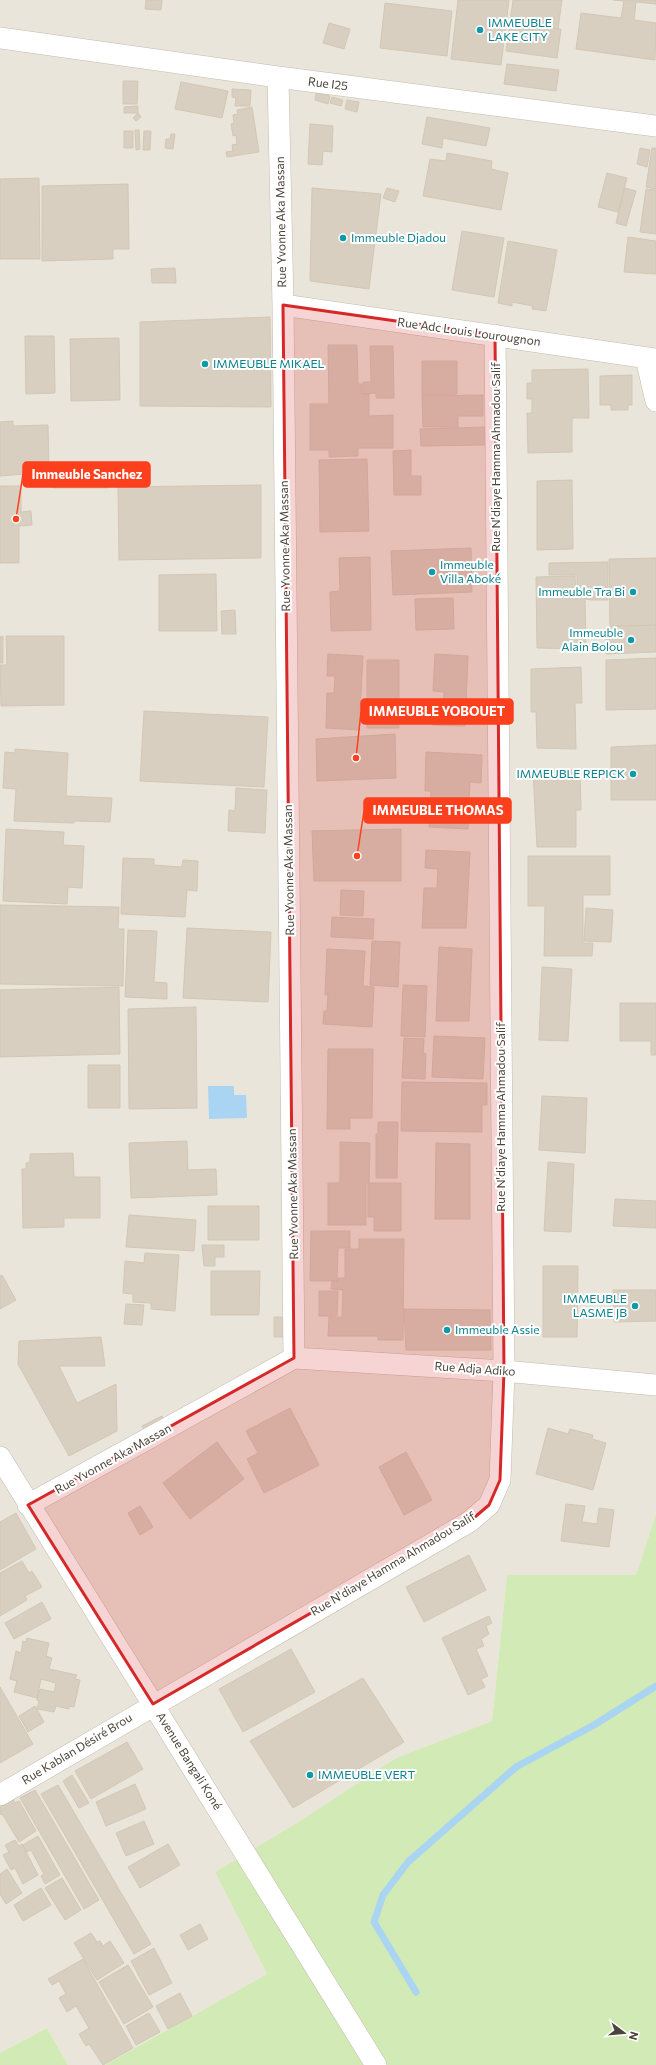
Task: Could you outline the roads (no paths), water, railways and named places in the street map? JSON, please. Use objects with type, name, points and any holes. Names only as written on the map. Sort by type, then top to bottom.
[{"type":"street","name":"Rue I25","points":[[0,38],[278,77],[656,126]]},
{"type":"street","name":"Rue Yvonne Aka Massan","points":[[28,1505],[294,1358],[283,305],[278,77]]},
{"type":"street","name":"Rue Adc Louis Lourougnon","points":[[283,305],[651,359]]},
{"type":"street","name":"Rue N'diaye Hamma Ahmadou Salif","points":[[154,1704],[469,1522],[489,1505],[500,1480],[504,1371],[495,335]]},
{"type":"street","points":[[651,359],[656,401]]},
{"type":"street","name":"Rue Adja Adiko","points":[[294,1358],[504,1371],[656,1385]]},
{"type":"street","name":"Avenue Bangali Koné","points":[[1,1460],[154,1704],[376,2065]]},
{"type":"street","name":"Rue Kablan Désiré Brou","points":[[0,1795],[154,1704]]},
{"type":"water","points":[[208,1086],[234,1086],[234,1095],[246,1095],[247,1118],[209,1119]]},
{"type":"waterway","points":[[416,1992],[374,1922],[383,1895],[408,1862],[516,1767],[594,1725],[656,1686]]},
{"type":"place","name":"IMMEUBLE LAKE CITY","points":[[480,30]]},
{"type":"place","name":"Immeuble Djadou","points":[[343,238]]},
{"type":"place","name":"IMMEUBLE MIKAEL","points":[[205,364]]},
{"type":"place","name":"Immeuble Sanchez","points":[[16,519]]},
{"type":"place","name":"Immeuble Villa Aboké","points":[[432,572]]},
{"type":"place","name":"Immeuble Tra Bi","points":[[633,592]]},
{"type":"place","name":"Immeuble Alain Bolou","points":[[631,640]]},
{"type":"place","name":"IMMEUBLE YOBOUET","points":[[356,758]]},
{"type":"place","name":"IMMEUBLE REPICK","points":[[633,774]]},
{"type":"place","name":"IMMEUBLE THOMAS","points":[[357,856]]},
{"type":"place","name":"IMMEUBLE LASME JB","points":[[635,1306]]},
{"type":"place","name":"Immeuble Assie","points":[[447,1330]]},
{"type":"place","name":"IMMEUBLE VERT","points":[[310,1775]]}]
